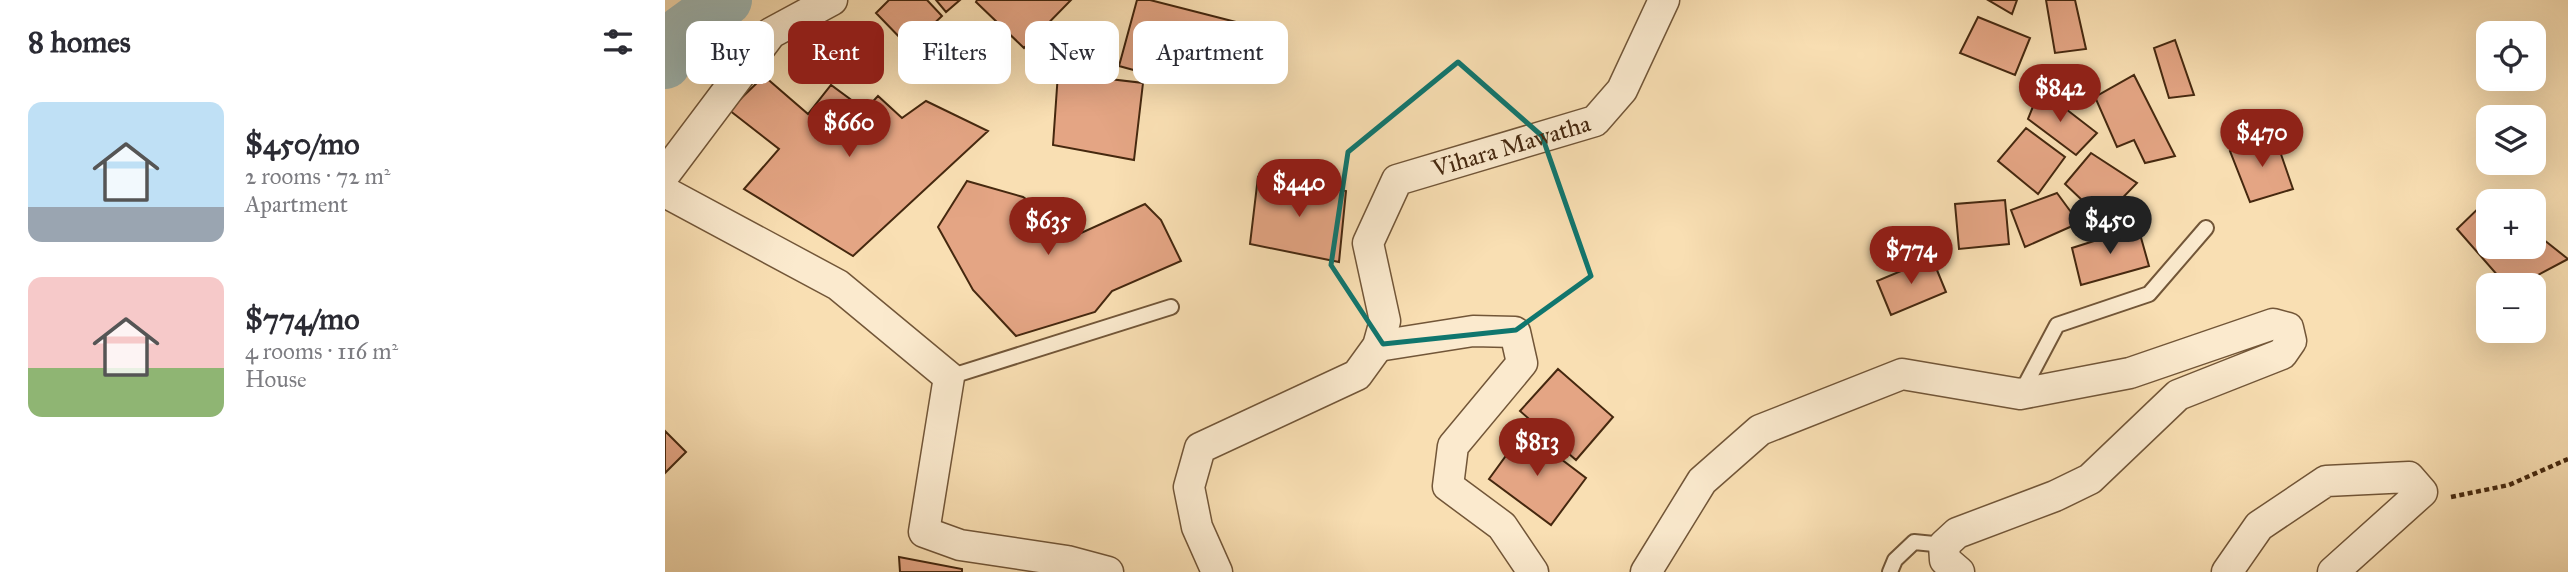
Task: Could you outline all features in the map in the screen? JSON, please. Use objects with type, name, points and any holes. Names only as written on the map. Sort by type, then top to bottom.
[{"type":"street","points":[[665,174],[771,33],[832,0]]},
{"type":"street","name":"Vihara Mawatha","points":[[1378,346],[1385,321],[1368,243],[1397,180],[1595,121],[1622,90],[1664,0]]},
{"type":"street","points":[[665,192],[838,285],[949,377],[924,532],[960,545],[1067,561],[1108,572]]},
{"type":"street","points":[[1646,572],[1702,481],[1760,430],[1902,374],[2020,394],[2130,373],[2273,324],[2288,328],[2291,341],[2282,354],[2178,395],[2090,479],[2055,496],[1957,533],[1944,545],[1945,561],[1959,572]]},
{"type":"street","points":[[1217,572],[1197,527],[1189,487],[1199,448],[1357,375],[1378,346],[1473,331],[1515,332],[1522,363],[1453,446],[1448,485],[1502,526],[1533,572]]},
{"type":"street","points":[[2227,572],[2259,526],[2326,481],[2409,477],[2422,492],[2333,572]]},
{"type":"lane","points":[[2020,394],[2057,325],[2148,294],[2206,228]]},
{"type":"lane","points":[[949,377],[1171,307]]},
{"type":"lane","points":[[1890,572],[1895,560],[1914,542],[1944,545]]},
{"type":"path","points":[[2422,492],[2450,498],[2509,485],[2568,459]]},
{"type":"highlighted area","points":[[1458,62],[1542,136],[1591,276],[1516,330],[1383,344],[1331,265],[1348,152]]},
{"type":"building","points":[[889,0],[927,0],[942,16],[937,21],[898,21],[898,36],[876,13]]},
{"type":"building","points":[[936,0],[960,0],[946,12]]},
{"type":"building","points":[[1071,0],[1050,21],[1025,21],[1024,48],[1011,36],[1011,21],[996,21],[976,2]]},
{"type":"building","points":[[1137,0],[1150,0],[1232,21],[1133,21],[1133,70],[1119,66]]},
{"type":"building","points":[[1988,0],[2017,0],[2012,14]]},
{"type":"building","points":[[2046,0],[2075,0],[2086,49],[2055,53]]},
{"type":"building","points":[[1978,17],[2030,38],[2015,75],[1960,53]]},
{"type":"building","points":[[2175,40],[2194,95],[2169,98],[2154,48]]},
{"type":"building","points":[[2134,75],[2175,156],[2145,163],[2134,140],[2117,147],[2095,97]]},
{"type":"building","points":[[1119,80],[1143,84],[1134,160],[1053,145],[1057,84],[1119,84]]},
{"type":"building","points":[[756,84],[773,84],[808,114],[831,85],[865,110],[878,96],[902,118],[926,101],[988,131],[853,256],[744,189],[779,149],[729,110]]},
{"type":"building","points":[[2040,89],[2097,133],[2076,155],[2028,119]]},
{"type":"building","points":[[2026,128],[2065,157],[2038,194],[1998,161]]},
{"type":"building","points":[[2274,134],[2293,189],[2250,202],[2230,151]]},
{"type":"building","points":[[2091,153],[2137,183],[2102,219],[2065,184]]},
{"type":"building","points":[[1258,177],[1346,191],[1339,262],[1250,244]]},
{"type":"building","points":[[967,181],[1023,197],[1059,223],[1068,239],[1145,204],[1161,220],[1181,261],[1112,291],[1095,312],[1016,336],[973,290],[938,227]]},
{"type":"building","points":[[2057,193],[2079,223],[2025,247],[2011,210]]},
{"type":"building","points":[[2005,200],[2009,244],[1959,249],[1955,204]]},
{"type":"building","points":[[2476,211],[2476,251],[2457,229]]},
{"type":"building","points":[[2138,227],[2149,266],[2081,285],[2072,248]]},
{"type":"building","points":[[2546,242],[2568,259],[2542,273],[2496,273],[2483,259],[2546,259]]},
{"type":"building","points":[[1932,258],[1946,292],[1891,315],[1877,281]]},
{"type":"building","points":[[1558,369],[1613,417],[1576,460],[1520,411]]},
{"type":"building","points":[[665,431],[686,452],[665,473]]},
{"type":"building","points":[[1524,431],[1586,478],[1551,525],[1489,479]]},
{"type":"building","points":[[899,557],[962,569],[962,572],[900,572]]},
{"type":"waterway","points":[[665,63],[683,31],[726,0]]}]
